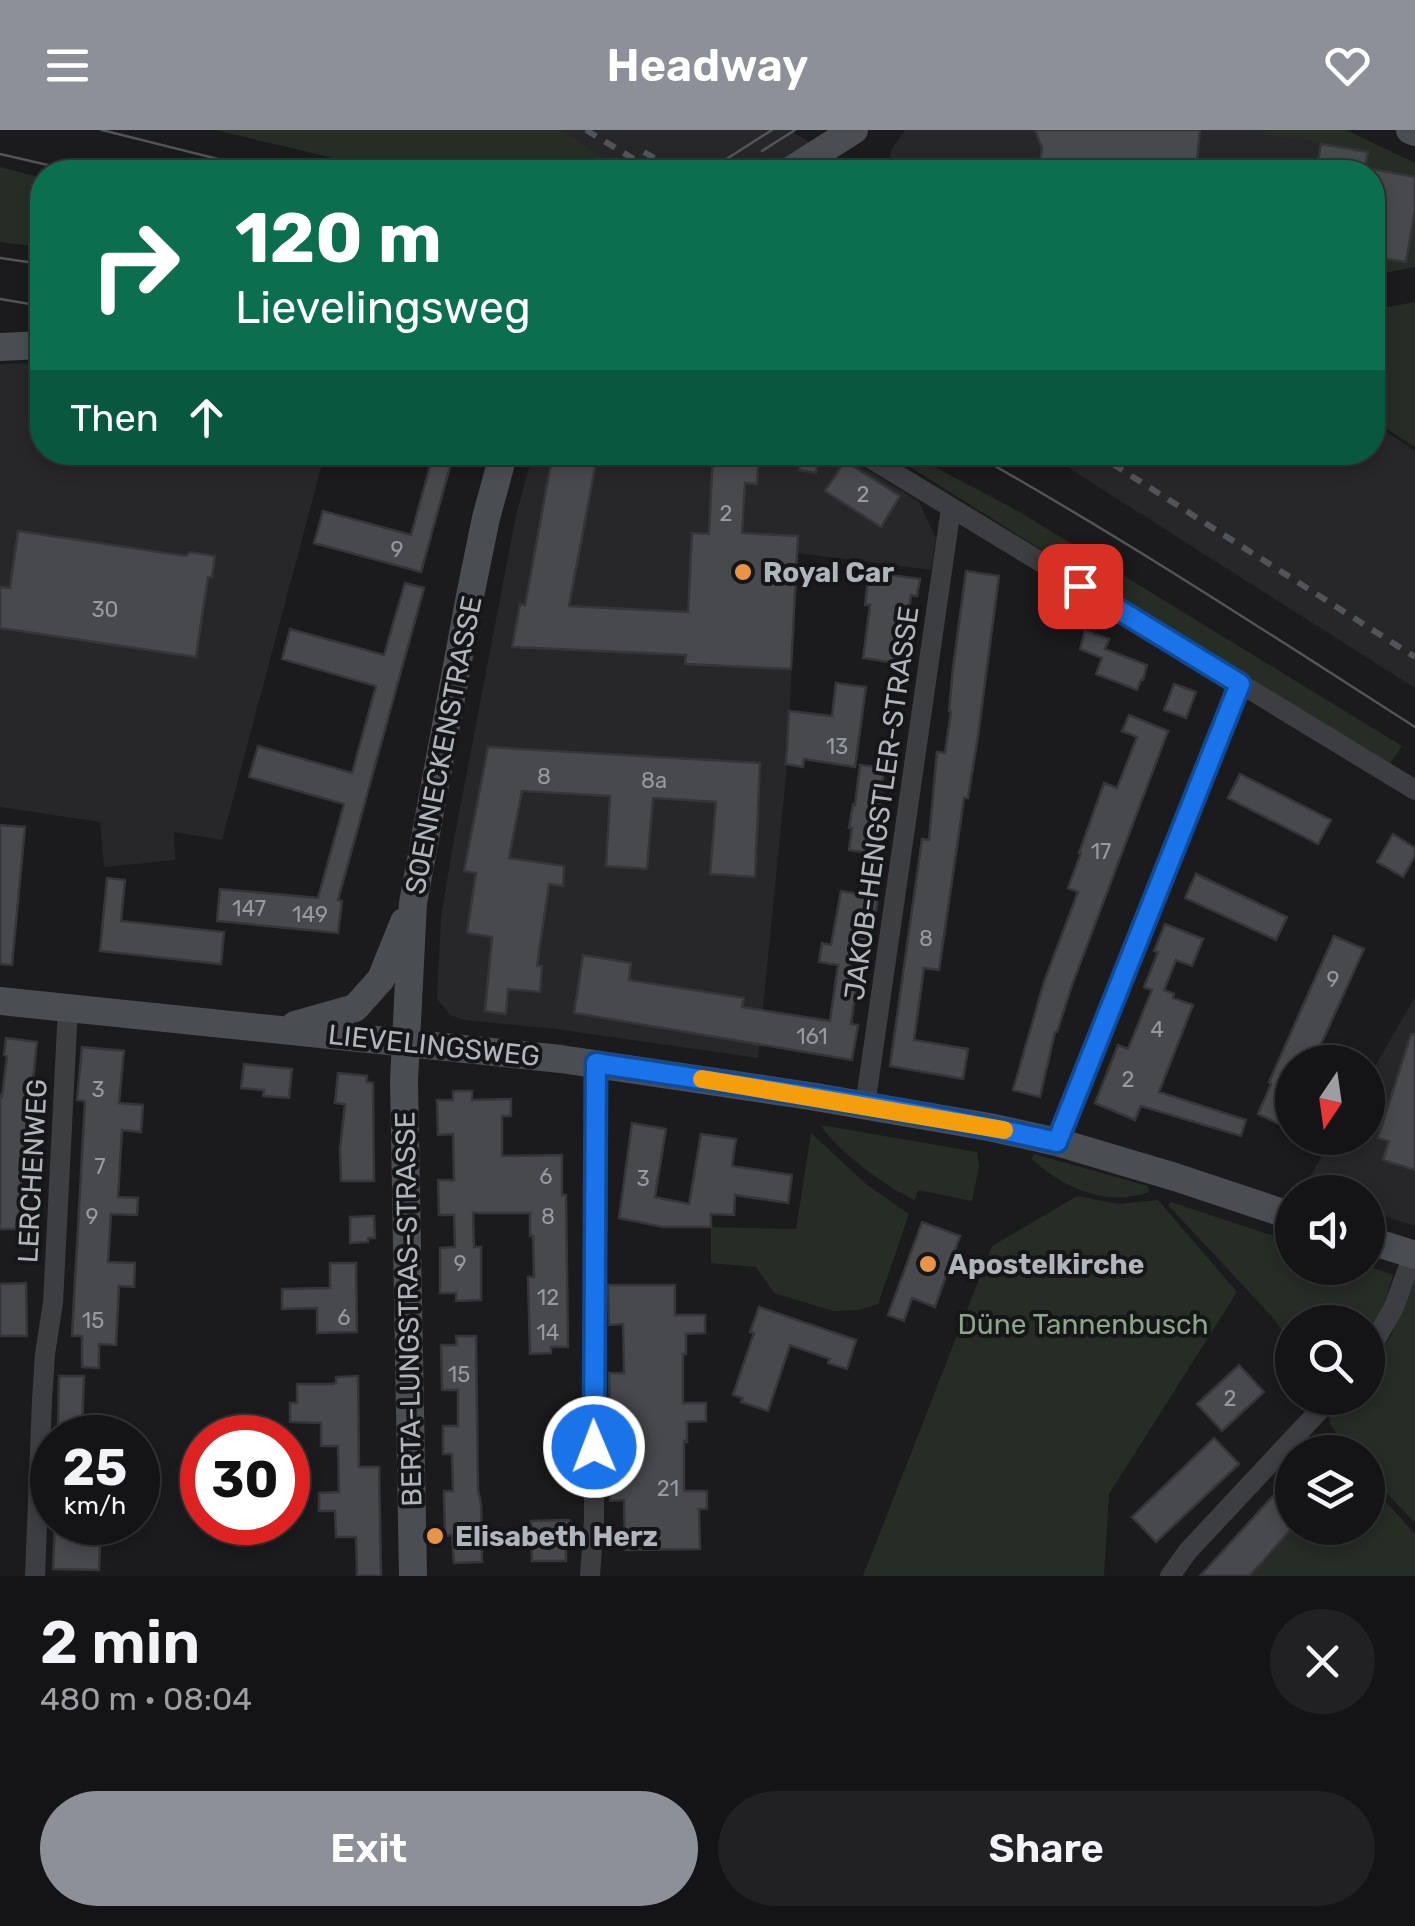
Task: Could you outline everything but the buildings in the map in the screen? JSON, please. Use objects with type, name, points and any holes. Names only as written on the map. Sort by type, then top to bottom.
[{"type":"street","points":[[807,160],[854,130]]},
{"type":"street","points":[[0,347],[30,346]]},
{"type":"street","name":"SOENNECKENSTRASSE","points":[[406,1042],[412,902],[470,596],[500,465]]},
{"type":"street","points":[[881,465],[1415,790]]},
{"type":"street","name":"JAKOB-HENGSTLER-STRASSE","points":[[865,1106],[951,508]]},
{"type":"street","points":[[1057,1142],[1240,684]]},
{"type":"street","points":[[280,1029],[355,1008],[380,978],[412,902]]},
{"type":"street","name":"LIEVELINGSWEG","points":[[0,1002],[596,1063],[865,1106],[1057,1142],[1275,1210]]},
{"type":"street","name":"LERCHENWEG","points":[[35,1576],[42,1400],[53,1303],[68,1008]]},
{"type":"street","name":"BERTA-LUNGSTRAS-STRASSE","points":[[406,1042],[413,1576]]},
{"type":"street","points":[[590,1576],[594,1520],[596,1063]]},
{"type":"street","points":[[1385,1246],[1414,1255],[1385,1322]]},
{"type":"street","points":[[1170,1576],[1188,1551],[1315,1415]]},
{"type":"shaded area","points":[[561,130],[790,130],[838,160],[610,160]]},
{"type":"shaded area","points":[[905,130],[1346,130],[1415,163],[1415,267],[1385,273],[1385,160],[890,160],[891,150]]},
{"type":"shaded area","points":[[30,363],[30,465],[322,465],[222,840],[174,832],[175,860],[104,867],[100,822],[0,807],[0,364]]},
{"type":"shaded area","points":[[1385,431],[1415,451],[1415,688],[1064,465],[1385,465]]},
{"type":"shaded area","points":[[530,465],[859,465],[919,502],[936,538],[931,570],[798,553],[786,776],[758,1058],[464,1020],[450,1015],[437,999],[441,917],[516,515]]},
{"type":"shaded area","points":[[1415,997],[1415,1226],[1385,1216],[1385,1175],[1311,1175],[1323,1155],[1385,1155],[1385,1049]]},
{"type":"green space","points":[[215,130],[561,130],[610,160],[341,160]]},
{"type":"green space","points":[[1259,130],[1346,130],[1415,163],[1415,177],[1385,172],[1385,160],[1366,160],[1367,151]]},
{"type":"green space","points":[[0,167],[30,175],[30,246],[0,242]]},
{"type":"green space","points":[[1415,210],[1415,267],[1385,273],[1385,259],[1406,262]]},
{"type":"green space","points":[[1415,302],[1415,447],[1385,428],[1385,308]]},
{"type":"green space","points":[[907,465],[931,465],[1018,511],[1402,746],[1387,768]]},
{"type":"green space","points":[[821,1125],[977,1152],[979,1166],[972,1201],[918,1190],[915,1200],[904,1195],[849,1156]]},
{"type":"green space","points":[[811,1133],[866,1184],[909,1214],[878,1304],[859,1310],[833,1311],[774,1293],[756,1267],[711,1263],[711,1227],[796,1229]]},
{"type":"green space","points":[[1034,1154],[1148,1186],[1149,1192],[1118,1197],[1087,1192],[1044,1170],[1032,1159]]},
{"type":"green space","name":"Düne Tannenbusch","points":[[1077,1196],[1119,1204],[1158,1200],[1237,1292],[1109,1494],[1104,1576],[863,1576],[992,1246]]},
{"type":"green space","points":[[1171,1202],[1275,1236],[1275,1285],[1385,1285],[1385,1272],[1393,1275],[1384,1305],[1275,1305],[1275,1320],[1168,1205]]},
{"type":"green space","points":[[1413,1280],[1415,1523],[1385,1492],[1385,1435],[1338,1435],[1330,1424],[1329,1415],[1385,1415],[1385,1345]]},
{"type":"green space","points":[[1385,1501],[1415,1534],[1415,1576],[1249,1576],[1277,1545],[1385,1545]]},
{"type":"tram line","points":[[102,130],[222,160]]},
{"type":"tram line","points":[[725,160],[772,130]]},
{"type":"tram line","points":[[762,151],[795,130]]},
{"type":"tram line","points":[[0,154],[30,161]]},
{"type":"tram line","points":[[0,258],[30,262]]},
{"type":"tram line","points":[[0,299],[30,304]]},
{"type":"tram line","points":[[993,465],[1139,552],[1415,727]]},
{"type":"railway","points":[[586,130],[635,160]]},
{"type":"railway","points":[[644,152],[658,160]]},
{"type":"railway","points":[[1114,465],[1415,657]]},
{"type":"slow traffic","points":[[702,1079],[1004,1130]]},
{"type":"place","name":"Royal Car","points":[[743,572]]},
{"type":"place","name":"Apostelkirche","points":[[928,1264]]},
{"type":"place","name":"Elisabeth Herz","points":[[435,1536]]},
{"type":"route","points":[[594,1447],[596,1063],[838,1101],[1057,1142],[1240,684],[1080,586]]}]
